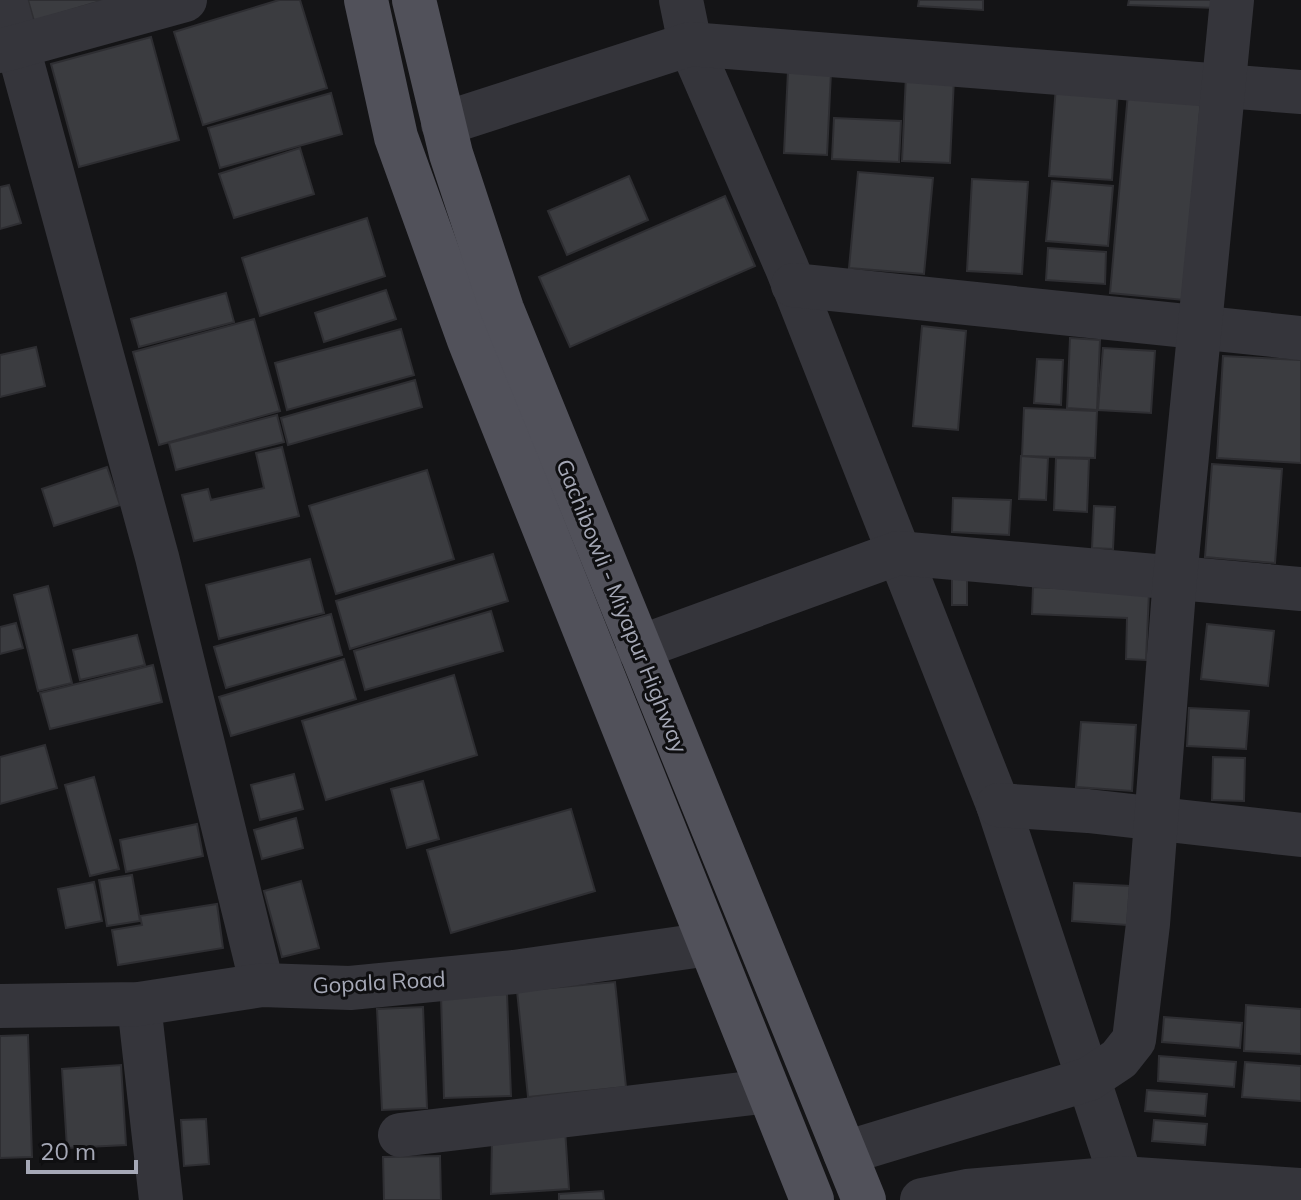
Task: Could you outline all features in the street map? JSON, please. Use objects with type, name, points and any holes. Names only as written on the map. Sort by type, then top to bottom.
[{"type":"main road","name":"Gachibowli - Miyapur Highway","points":[[414,0],[443,124],[502,309],[864,1200]]},
{"type":"main road","name":"Gachibowli - Miyapur Highway","points":[[368,7],[396,137],[469,340],[812,1200]]},
{"type":"street","points":[[5,0],[10,48],[157,557],[262,985]]},
{"type":"street","points":[[10,48],[185,0]]},
{"type":"street","points":[[681,0],[690,44],[793,285],[998,805],[1121,1178]]},
{"type":"street","points":[[845,1153],[1089,1079],[1119,1059],[1134,1040],[1148,924],[1175,578],[1232,0]]},
{"type":"street","points":[[443,124],[690,44],[1301,92]]},
{"type":"street","points":[[793,285],[1301,338]]},
{"type":"street","points":[[638,648],[898,553],[1301,589]]},
{"type":"street","points":[[998,805],[1154,818],[1301,835]]},
{"type":"street","name":"Gopala Road","points":[[0,1006],[139,1004],[262,985],[350,988],[514,972],[709,944]]},
{"type":"street","points":[[139,1004],[161,1200]]},
{"type":"street","points":[[400,1135],[768,1091]]},
{"type":"street","points":[[922,1200],[967,1191],[1121,1178],[1301,1190]]},
{"type":"building","points":[[28,0],[104,0],[34,21]]},
{"type":"building","points":[[279,0],[300,0],[327,88],[203,125],[174,32]]},
{"type":"building","points":[[919,0],[983,0],[983,10],[918,6]]},
{"type":"building","points":[[1129,0],[1218,0],[1217,8],[1128,5]]},
{"type":"building","points":[[151,37],[179,140],[79,167],[51,64]]},
{"type":"building","points":[[788,71],[831,72],[827,155],[784,153]]},
{"type":"building","points":[[906,75],[954,78],[950,163],[902,161]]},
{"type":"building","points":[[1056,86],[1118,90],[1112,180],[1049,176]]},
{"type":"building","points":[[331,93],[342,134],[220,168],[208,128]]},
{"type":"building","points":[[1128,93],[1201,100],[1184,300],[1110,293]]},
{"type":"building","points":[[834,118],[901,121],[899,162],[832,159]]},
{"type":"building","points":[[300,148],[314,194],[234,218],[219,174]]},
{"type":"building","points":[[858,172],[933,178],[924,274],[849,268]]},
{"type":"building","points":[[629,176],[648,220],[567,255],[548,211]]},
{"type":"building","points":[[972,179],[1028,182],[1022,274],[967,271]]},
{"type":"building","points":[[1052,181],[1113,186],[1108,246],[1046,241]]},
{"type":"building","points":[[9,185],[21,223],[0,229],[0,187]]},
{"type":"building","points":[[725,196],[755,266],[570,347],[539,277]]},
{"type":"building","points":[[367,218],[385,276],[260,316],[242,258]]},
{"type":"building","points":[[1048,248],[1106,252],[1105,284],[1046,280]]},
{"type":"building","points":[[386,290],[396,319],[324,342],[315,313]]},
{"type":"building","points":[[226,293],[234,322],[139,347],[131,319]]},
{"type":"building","points":[[254,319],[280,411],[159,445],[133,352]]},
{"type":"building","points":[[922,326],[966,331],[958,430],[913,426]]},
{"type":"building","points":[[401,329],[414,375],[287,410],[275,363]]},
{"type":"building","points":[[1070,338],[1100,340],[1097,410],[1067,408]]},
{"type":"building","points":[[36,347],[45,386],[0,397],[0,355]]},
{"type":"building","points":[[1103,348],[1155,351],[1151,413],[1098,410]]},
{"type":"building","points":[[1223,356],[1301,360],[1301,463],[1217,458]]},
{"type":"building","points":[[1037,359],[1063,360],[1061,405],[1034,403]]},
{"type":"building","points":[[415,380],[422,407],[288,445],[281,418]]},
{"type":"building","points":[[1024,408],[1097,411],[1095,458],[1022,456]]},
{"type":"building","points":[[277,415],[284,442],[176,470],[169,443]]},
{"type":"building","points":[[282,447],[299,516],[194,541],[182,495],[208,489],[211,500],[264,488],[256,453]]},
{"type":"building","points":[[1021,456],[1048,458],[1046,500],[1019,499]]},
{"type":"building","points":[[1056,458],[1089,459],[1087,512],[1054,510]]},
{"type":"building","points":[[1212,464],[1282,469],[1275,563],[1205,557]]},
{"type":"building","points":[[107,467],[120,505],[54,526],[42,489]]},
{"type":"building","points":[[427,470],[454,559],[336,594],[309,506]]},
{"type":"building","points":[[953,498],[1011,500],[1009,535],[952,532]]},
{"type":"building","points":[[1094,506],[1115,507],[1113,549],[1092,548]]},
{"type":"building","points":[[493,554],[508,601],[350,649],[336,601]]},
{"type":"building","points":[[310,559],[324,613],[219,639],[206,585]]},
{"type":"building","points":[[952,578],[967,578],[967,605],[952,605]]},
{"type":"building","points":[[48,586],[72,683],[38,691],[14,595]]},
{"type":"building","points":[[1033,587],[1149,592],[1146,660],[1126,659],[1127,618],[1032,614]]},
{"type":"building","points":[[491,611],[503,651],[365,690],[354,651]]},
{"type":"building","points":[[331,614],[342,655],[226,688],[214,647]]},
{"type":"building","points":[[16,623],[23,648],[0,654],[0,627]]},
{"type":"building","points":[[1207,624],[1274,631],[1268,686],[1201,679]]},
{"type":"building","points":[[137,635],[145,665],[80,680],[73,650]]},
{"type":"building","points":[[344,659],[356,699],[231,736],[219,697]]},
{"type":"building","points":[[153,665],[162,702],[50,729],[40,693]]},
{"type":"building","points":[[454,675],[477,755],[326,800],[302,721]]},
{"type":"building","points":[[1189,708],[1249,711],[1246,749],[1187,746]]},
{"type":"building","points":[[1081,722],[1136,725],[1132,791],[1076,787]]},
{"type":"building","points":[[45,745],[57,788],[0,804],[0,757]]},
{"type":"building","points":[[1213,757],[1245,758],[1244,801],[1212,800]]},
{"type":"building","points":[[294,774],[303,809],[260,820],[251,785]]},
{"type":"building","points":[[94,777],[119,869],[90,876],[65,785]]},
{"type":"building","points":[[423,781],[439,839],[407,848],[391,789]]},
{"type":"building","points":[[571,809],[595,891],[451,933],[427,850]]},
{"type":"building","points":[[296,818],[303,848],[262,859],[254,830]]},
{"type":"building","points":[[197,824],[203,856],[126,872],[120,840]]},
{"type":"building","points":[[132,875],[140,921],[107,926],[99,880]]},
{"type":"building","points":[[301,881],[319,948],[282,957],[264,891]]},
{"type":"building","points":[[94,882],[102,921],[66,928],[58,889]]},
{"type":"building","points":[[1074,883],[1130,886],[1127,925],[1072,921]]},
{"type":"building","points":[[217,904],[223,948],[118,965],[112,930],[142,925],[140,916]]},
{"type":"building","points":[[615,982],[626,1087],[528,1097],[517,991]]},
{"type":"building","points":[[507,994],[511,1096],[444,1098],[441,996]]},
{"type":"building","points":[[1246,1005],[1301,1009],[1301,1054],[1244,1051]]},
{"type":"building","points":[[423,1007],[427,1108],[382,1110],[377,1009]]},
{"type":"building","points":[[1164,1017],[1242,1023],[1240,1048],[1162,1042]]},
{"type":"building","points":[[28,1035],[32,1157],[0,1158],[0,1036]]},
{"type":"building","points":[[1159,1056],[1236,1062],[1234,1087],[1158,1081]]},
{"type":"building","points":[[1245,1062],[1301,1066],[1301,1101],[1242,1097]]},
{"type":"building","points":[[121,1065],[126,1145],[67,1148],[62,1069]]},
{"type":"building","points":[[1147,1090],[1207,1094],[1205,1116],[1145,1111]]},
{"type":"building","points":[[206,1119],[209,1164],[184,1166],[181,1120]]},
{"type":"building","points":[[1154,1120],[1207,1124],[1205,1145],[1152,1141]]},
{"type":"building","points":[[565,1129],[569,1189],[491,1194],[492,1138]]},
{"type":"building","points":[[440,1156],[441,1200],[384,1200],[383,1157]]},
{"type":"building","points":[[603,1191],[604,1200],[559,1200],[559,1194]]}]
